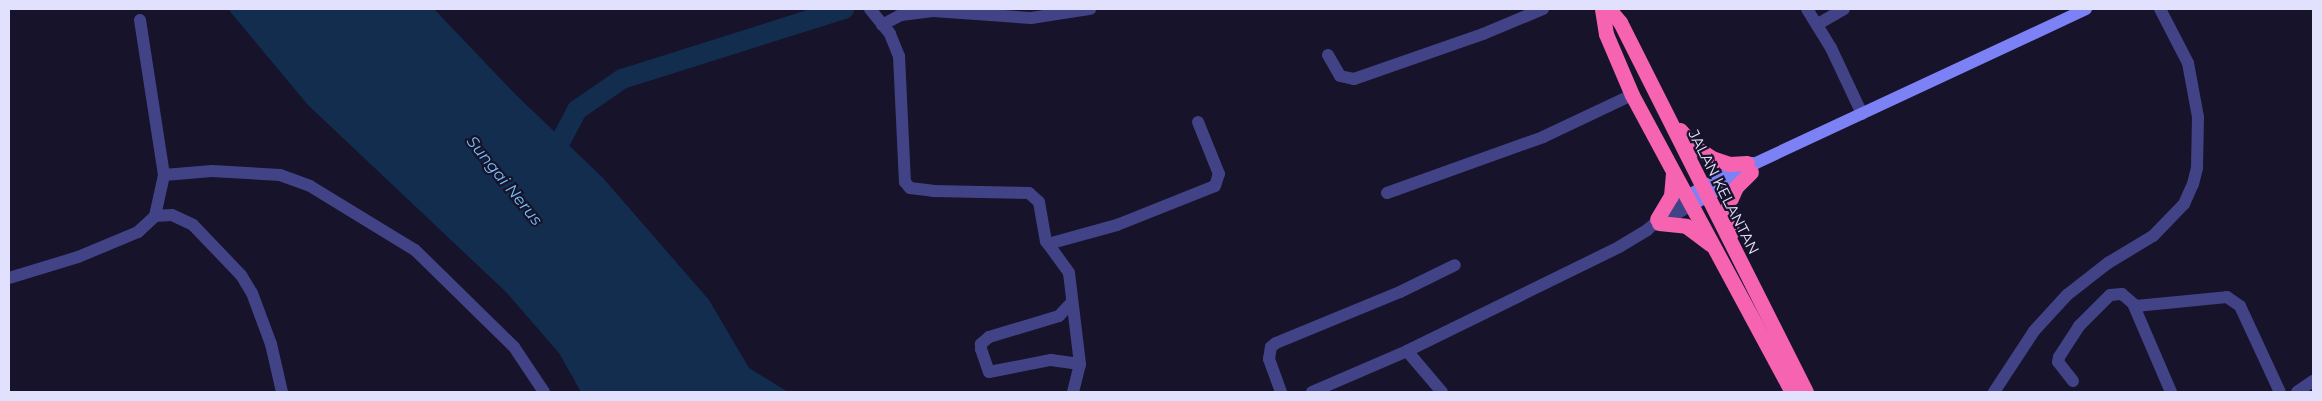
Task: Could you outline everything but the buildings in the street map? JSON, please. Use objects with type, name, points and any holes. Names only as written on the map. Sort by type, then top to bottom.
[{"type":"highway","points":[[1602,9],[1606,34],[1632,95],[1792,392]]},
{"type":"highway","name":"JALAN KELANTAN","points":[[1609,9],[1620,22],[1806,392]]},
{"type":"highway","points":[[1663,110],[1703,152],[1729,164],[1751,166]]},
{"type":"highway","points":[[1744,270],[1728,220],[1728,205],[1736,187],[1751,166]]},
{"type":"highway","points":[[1673,170],[1671,196],[1657,222],[1686,226],[1717,250]]},
{"type":"street","points":[[1074,392],[1080,364],[1066,265],[1048,244],[1039,202],[1029,193],[916,190],[905,182],[899,56],[875,16],[926,12],[1031,18],[1090,9]]},
{"type":"street","points":[[1328,54],[1340,76],[1354,79],[1483,34],[1543,9]]},
{"type":"street","points":[[1807,9],[1818,24],[1862,114]]},
{"type":"street","points":[[1818,24],[1844,9]]},
{"type":"street","points":[[1312,392],[1406,351],[1611,251],[1706,190],[1751,166],[2086,9]]},
{"type":"street","points":[[1994,392],[2034,331],[2067,295],[2087,278],[2153,236],[2184,204],[2193,184],[2198,146],[2194,93],[2188,63],[2160,9]]},
{"type":"street","points":[[140,20],[164,175],[155,216]]},
{"type":"street","points":[[1388,193],[1543,137],[1632,95]]},
{"type":"street","points":[[1048,244],[1117,225],[1214,186],[1219,174],[1198,122]]},
{"type":"street","points":[[164,175],[212,171],[263,173],[280,175],[310,186],[394,236],[427,261],[514,347],[544,392]]},
{"type":"street","points":[[9,278],[127,238],[155,216],[172,215],[193,225],[241,275],[252,293],[271,344],[282,392]]},
{"type":"street","points":[[1281,392],[1269,359],[1270,347],[1400,292],[1455,265]]},
{"type":"street","points":[[2073,381],[2058,360],[2079,326],[2113,294],[2125,296],[2134,306],[2171,392]]},
{"type":"street","points":[[2134,306],[2227,297],[2236,300],[2280,392]]},
{"type":"street","points":[[1072,302],[1059,316],[989,337],[981,344],[981,348],[989,372],[1051,360],[1080,364]]},
{"type":"street","points":[[1406,351],[1442,392]]},
{"type":"street","points":[[2297,392],[2313,380]]},
{"type":"water","name":"Sungai Nerus","points":[[228,9],[434,9],[516,95],[603,178],[709,300],[749,368],[788,392],[581,392],[559,353],[506,292],[308,105]]},
{"type":"waterway","points":[[550,161],[577,110],[622,79],[844,9]]}]
